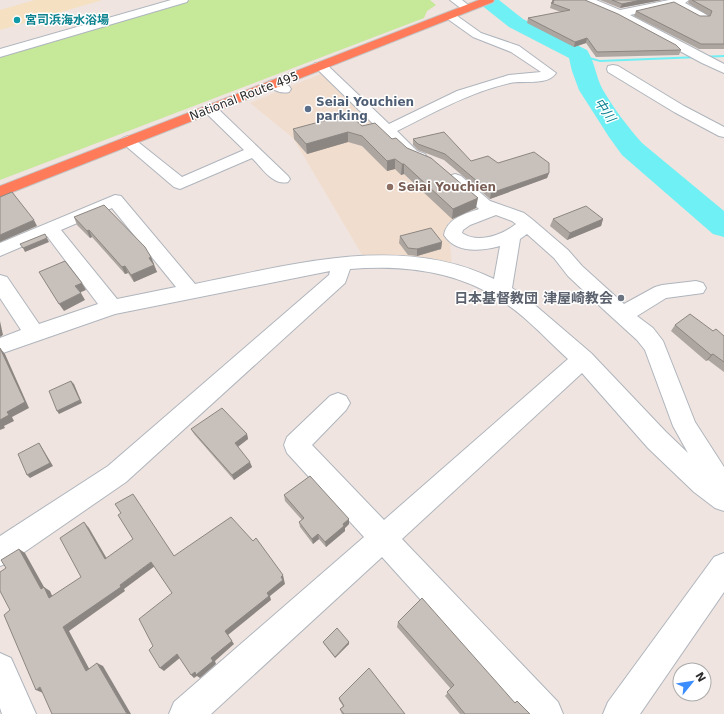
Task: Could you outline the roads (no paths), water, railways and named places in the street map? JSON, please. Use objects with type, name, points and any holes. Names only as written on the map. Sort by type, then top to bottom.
[{"type":"highway","name":"National Route 495","points":[[0,192],[210,109],[279,87],[320,66],[485,2]]},
{"type":"street","points":[[0,53],[183,0]]},
{"type":"street","points":[[455,0],[467,8]]},
{"type":"street","points":[[586,0],[605,6],[698,58],[724,69]]},
{"type":"street","points":[[645,0],[673,14]]},
{"type":"street","points":[[619,14],[680,1],[703,17]]},
{"type":"street","points":[[388,130],[462,94],[509,79],[545,76],[550,73],[515,49],[477,35],[449,15]]},
{"type":"street","points":[[320,66],[412,154],[436,165],[484,205],[508,212],[518,217],[519,230],[502,291]]},
{"type":"street","points":[[613,69],[678,109],[724,134]]},
{"type":"street","points":[[210,109],[282,179]]},
{"type":"street","points":[[128,141],[180,184],[253,152]]},
{"type":"street","points":[[0,250],[115,200],[190,291]]},
{"type":"street","points":[[496,209],[464,221],[454,228],[453,235],[466,243],[486,242],[519,230],[561,254],[575,271],[622,315],[645,334],[655,347],[685,426],[724,491]]},
{"type":"street","points":[[50,228],[112,307]]},
{"type":"street","points":[[0,346],[112,307],[323,265],[362,262],[412,264],[454,271],[482,281],[502,291],[522,305],[583,359],[657,440],[703,484],[724,499]]},
{"type":"street","points":[[0,552],[117,474],[338,278],[342,264]]},
{"type":"street","points":[[0,282],[34,334]]},
{"type":"street","points":[[622,315],[662,292],[696,288]]},
{"type":"street","points":[[186,714],[583,359]]},
{"type":"street","points":[[338,403],[296,445],[546,714]]},
{"type":"street","points":[[620,714],[724,567]]},
{"type":"street","points":[[0,669],[19,714]]},
{"type":"waterway","name":"中川","points":[[487,0],[516,23],[579,55],[583,71],[591,90],[622,137],[632,149],[724,227]]},
{"type":"waterway","points":[[579,55],[600,61],[724,56]]},
{"type":"place","name":"宮司浜海水浴場","points":[[17,20]]},
{"type":"place","name":"Seiai Youchien parking","points":[[308,109]]},
{"type":"place","name":"Seiai Youchien","points":[[390,187]]},
{"type":"place","name":"日本基督教団 津屋崎教会","points":[[621,298]]}]
